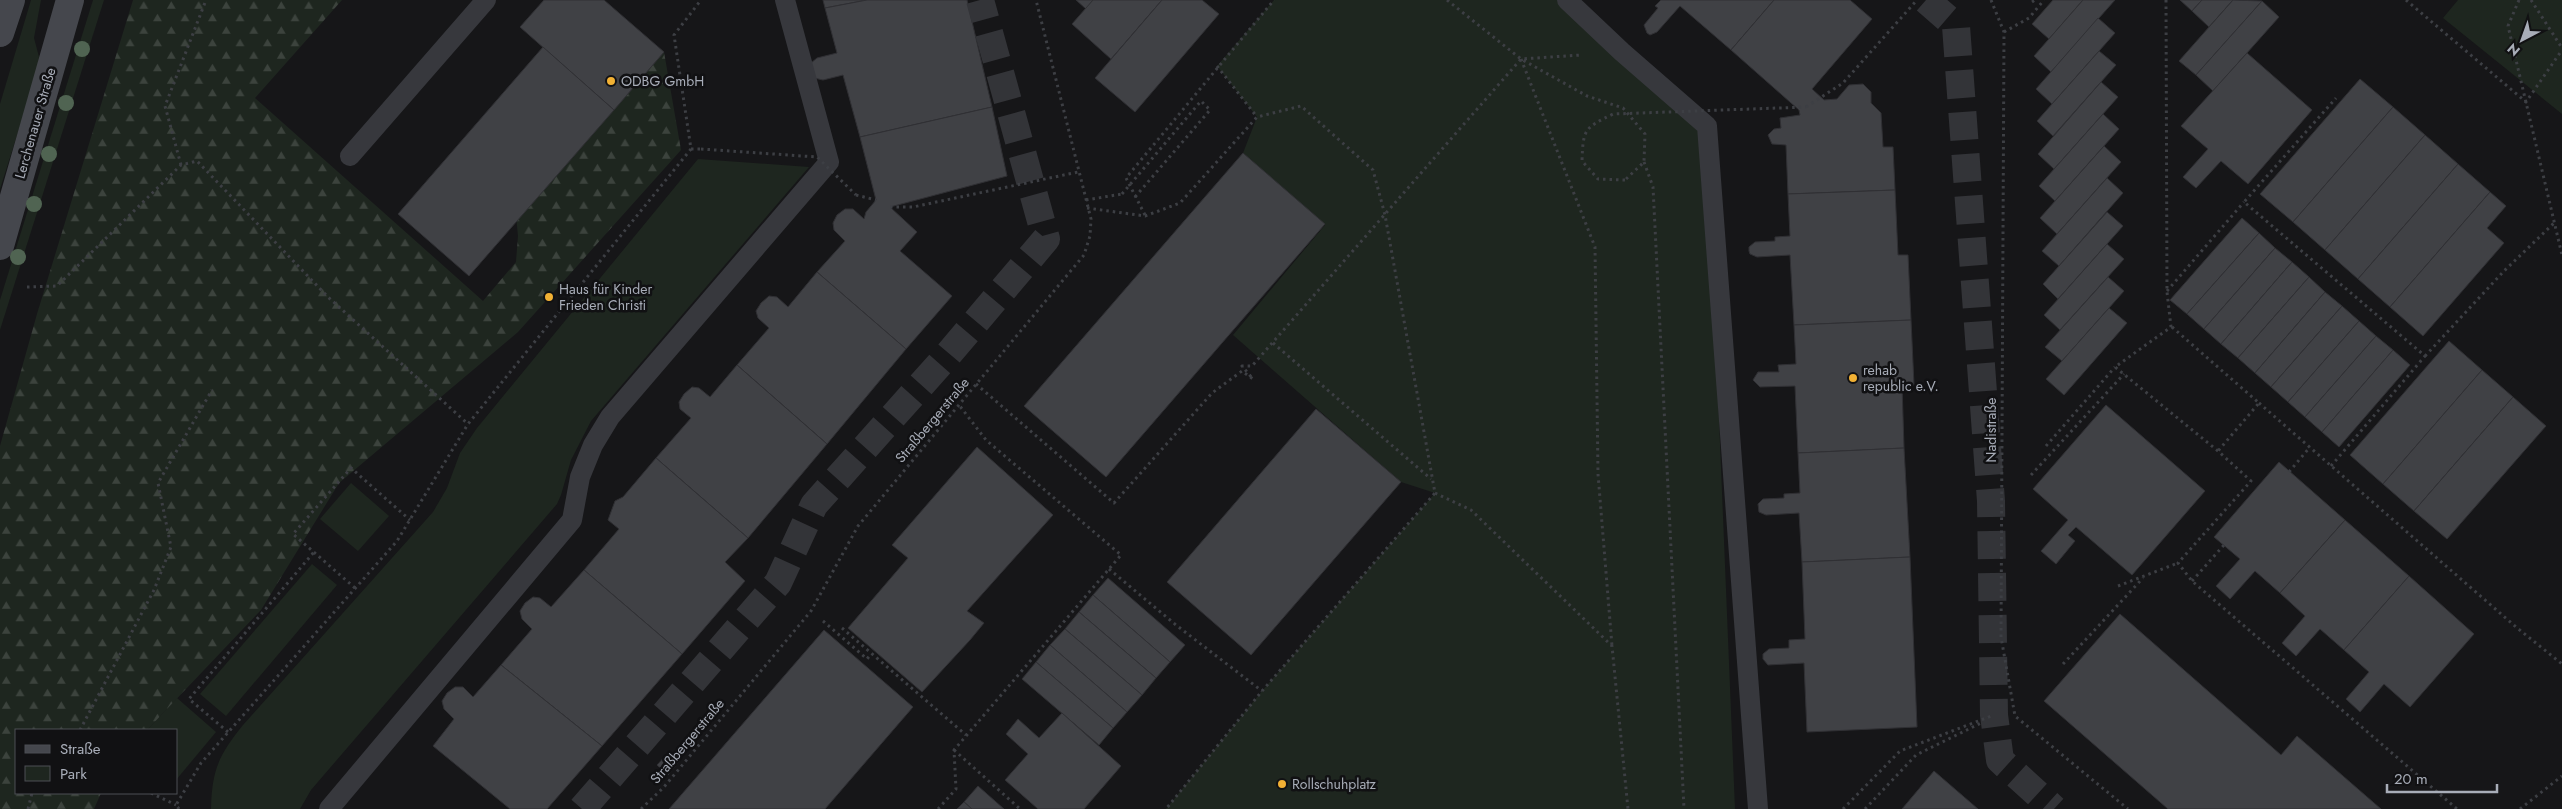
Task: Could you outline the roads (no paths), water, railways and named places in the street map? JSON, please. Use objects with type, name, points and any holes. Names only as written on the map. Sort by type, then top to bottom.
[{"type":"main road","points":[[0,33],[11,0]]},
{"type":"main road","name":"Lerchenauer Straße","points":[[0,246],[70,0]]},
{"type":"lane","points":[[350,156],[486,0]]},
{"type":"lane","points":[[329,809],[572,520],[580,477],[593,445],[610,417],[829,162],[784,0]]},
{"type":"lane","points":[[1567,0],[1622,52],[1706,126],[1758,809]]},
{"type":"tunnel","points":[[582,809],[778,583],[814,505],[946,357],[1046,239],[980,0]]},
{"type":"tunnel","points":[[1926,0],[1956,26],[1991,501],[1994,715],[2000,760],[2054,809]]},
{"type":"place","name":"ODBG GmbH","points":[[611,81]]},
{"type":"place","name":"Haus für Kinder Frieden Christi","points":[[549,297]]},
{"type":"place","name":"rehab republic e.V.","points":[[1853,378]]},
{"type":"place","name":"Rollschuhplatz","points":[[1282,784]]}]
